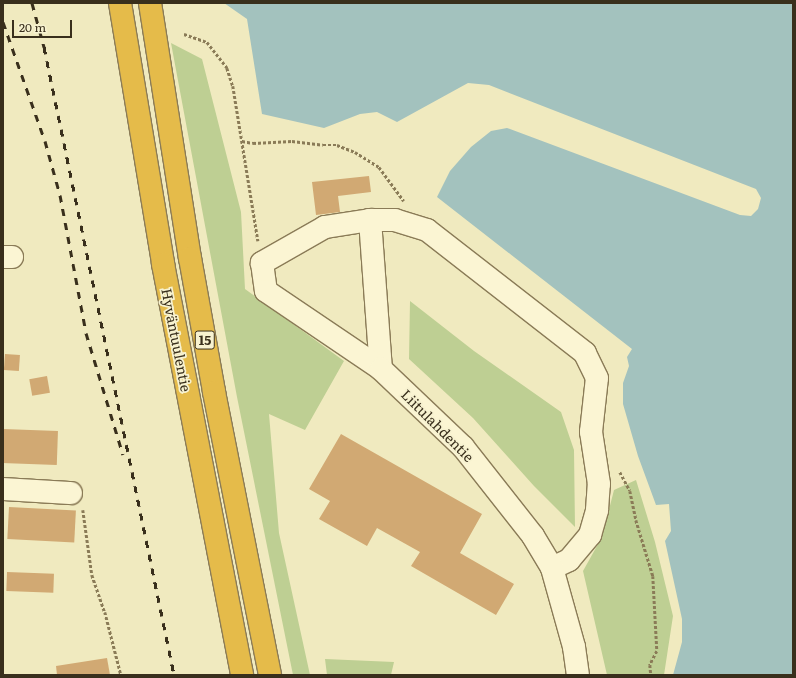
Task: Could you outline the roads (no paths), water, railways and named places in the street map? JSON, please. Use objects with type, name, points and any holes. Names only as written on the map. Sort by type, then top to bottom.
[{"type":"highway","name":"Hyväntuulentie","points":[[120,3],[163,264],[242,675]]},
{"type":"highway","name":"Hyväntuulentie","points":[[150,3],[210,368],[270,675]]},
{"type":"street","points":[[381,368],[370,220],[395,220],[427,230],[585,353],[597,378],[591,432],[599,484],[597,510],[590,535],[569,560],[552,568]]},
{"type":"street","name":"Liitulahdentie","points":[[370,220],[325,227],[262,263],[266,291],[381,368],[463,447],[533,536],[552,568],[574,647],[578,675]]},
{"type":"street","points":[[3,488],[71,493]]},
{"type":"water","points":[[224,3],[793,3],[793,675],[673,675],[682,642],[682,619],[665,541],[671,531],[669,504],[656,505],[638,456],[623,404],[623,383],[629,366],[627,357],[632,349],[437,197],[450,171],[471,147],[491,131],[507,128],[740,215],[751,216],[758,209],[761,198],[756,189],[489,85],[468,83],[397,122],[377,112],[360,114],[324,128],[262,114],[247,19]]},
{"type":"railway","points":[[32,3],[44,47],[174,675]]},
{"type":"railway","points":[[3,22],[45,141],[60,195],[86,333],[123,455]]}]
